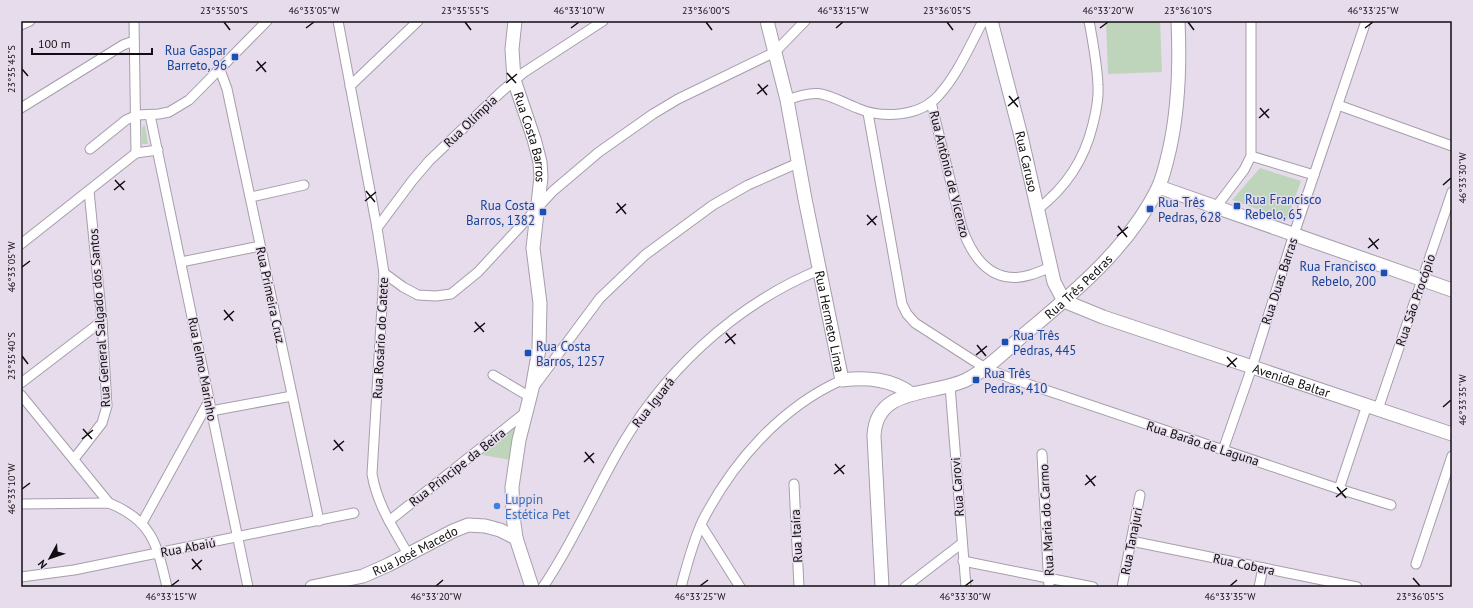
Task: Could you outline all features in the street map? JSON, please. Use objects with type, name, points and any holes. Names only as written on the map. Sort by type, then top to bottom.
[{"type":"street","points":[[21,25],[30,21]]},
{"type":"street","points":[[134,21],[137,115],[136,153]]},
{"type":"street","points":[[90,149],[118,126],[137,115],[164,113],[180,107],[190,100],[267,21]]},
{"type":"street","name":"Rua Rosário do Catete","points":[[338,21],[384,273],[372,474],[375,490],[389,521],[408,554]]},
{"type":"street","points":[[350,86],[418,21]]},
{"type":"street","name":"Rua Costa Barros","points":[[515,21],[512,49],[514,80],[534,139],[540,162],[540,192],[533,248],[540,302],[540,324],[536,372],[518,440],[512,487],[513,516],[516,538],[532,587]]},
{"type":"street","name":"Rua Olímpia","points":[[377,228],[429,161],[514,80],[603,21]]},
{"type":"street","name":"Rua Hermeto Lima","points":[[681,587],[701,525],[732,473],[772,428],[804,402],[842,380],[819,270],[787,100],[767,21]]},
{"type":"street","points":[[384,273],[403,287],[418,294],[436,296],[451,294],[478,272],[537,208],[568,178],[599,152],[653,114],[698,88],[775,52],[805,21]]},
{"type":"street","points":[[787,100],[811,92],[821,92],[868,113],[881,115],[904,113],[932,102],[947,85],[983,21]]},
{"type":"street","name":"Rua Caruso","points":[[991,21],[1021,136],[1050,267],[1054,282],[1064,301]]},
{"type":"street","points":[[1037,210],[1061,189],[1073,174],[1089,139],[1095,111],[1098,86],[1089,21]]},
{"type":"street","name":"Rua Três Pedras","points":[[882,587],[874,425],[884,410],[892,403],[912,394],[950,386],[977,374],[985,368],[1064,301],[1115,249],[1141,216],[1159,187],[1168,156],[1175,121],[1179,71],[1178,21]]},
{"type":"street","points":[[1216,207],[1244,170],[1251,156],[1252,21]]},
{"type":"street","name":"Rua Duas Barras","points":[[1223,450],[1252,367],[1294,234],[1366,21]]},
{"type":"street","points":[[21,108],[123,45],[134,41]]},
{"type":"street","name":"Rua Primeira Cruz","points":[[220,70],[227,89],[251,197],[318,521]]},
{"type":"street","name":"Rua Antônio de Vicenzo","points":[[932,102],[962,228],[968,246],[976,258],[987,268],[1000,274],[1016,278],[1030,275],[1050,267]]},
{"type":"street","points":[[1338,105],[1452,146]]},
{"type":"street","name":"Rua Barão de Laguna","points":[[868,113],[902,304],[907,314],[915,323],[985,368],[1061,397],[1391,505]]},
{"type":"street","name":"Rua Ielmo Marinho","points":[[150,115],[248,587]]},
{"type":"street","points":[[21,244],[136,153],[158,150]]},
{"type":"street","points":[[1251,156],[1314,175]]},
{"type":"street","points":[[493,374],[531,393],[600,298],[645,254],[712,205],[748,185],[798,163]]},
{"type":"street","points":[[251,197],[304,185]]},
{"type":"street","points":[[1159,187],[1452,290]]},
{"type":"street","name":"Rua General Salgado dos Santos","points":[[74,459],[102,423],[107,406],[102,321],[89,191]]},
{"type":"street","name":"Rua São Procópio","points":[[1372,407],[1422,279],[1452,192]]},
{"type":"street","points":[[181,262],[260,246]]},
{"type":"street","name":"Rua Iguará","points":[[543,587],[629,433],[665,384],[681,366],[720,329],[785,286],[819,270]]},
{"type":"street","name":"Avenida Baltar","points":[[1064,301],[1103,317],[1452,434]]},
{"type":"street","points":[[21,384],[102,321]]},
{"type":"street","points":[[842,380],[865,378],[878,380],[903,387],[912,394]]},
{"type":"street","name":"Rua Carovi","points":[[950,386],[961,544],[966,587]]},
{"type":"street","points":[[211,412],[292,396]]},
{"type":"street","points":[[22,397],[109,503]]},
{"type":"street","points":[[142,523],[209,401]]},
{"type":"street","points":[[1339,489],[1372,407]]},
{"type":"street","name":"Rua Principe da Beira","points":[[389,521],[526,412]]},
{"type":"street","name":"Rua Maria do Carmo","points":[[1042,454],[1049,583]]},
{"type":"street","points":[[1416,564],[1452,456]]},
{"type":"street","name":"Rua Itaíra","points":[[794,484],[799,587]]},
{"type":"street","name":"Rua Tanajuri","points":[[1122,587],[1140,495]]},
{"type":"street","points":[[21,504],[109,503],[118,507],[142,523],[151,534],[159,553],[167,587]]},
{"type":"street","name":"Rua Abaiú","points":[[21,576],[74,570],[238,538],[354,513]]},
{"type":"street","name":"Rua José Macedo","points":[[312,587],[364,582],[408,554],[452,531],[468,525],[485,526],[500,530],[516,538]]},
{"type":"street","points":[[701,525],[740,587]]},
{"type":"street","name":"Rua Cobera","points":[[1132,541],[1357,587]]},
{"type":"street","points":[[906,587],[961,544]]},
{"type":"street","points":[[963,561],[1049,583],[1093,587]]},
{"type":"street","points":[[1259,587],[1263,568]]},
{"type":"green space","points":[[1106,21],[1160,21],[1162,72],[1108,74]]},
{"type":"green space","points":[[144,125],[148,144],[142,144],[142,128]]},
{"type":"green space","points":[[1260,168],[1301,181],[1287,220],[1232,200]]},
{"type":"green space","points":[[517,422],[511,460],[482,455]]},
{"type":"place","name":"Rua Gaspar Barreto, 96","points":[[235,57]]},
{"type":"place","name":"Rua Francisco Rebelo, 65","points":[[1237,206]]},
{"type":"place","name":"Rua Três Pedras, 628","points":[[1150,209]]},
{"type":"place","name":"Rua Costa Barros, 1382","points":[[543,212]]},
{"type":"place","name":"Rua Francisco Rebelo, 200","points":[[1384,273]]},
{"type":"place","name":"Rua Três Pedras, 445","points":[[1005,342]]},
{"type":"place","name":"Rua Costa Barros, 1257","points":[[528,353]]},
{"type":"place","name":"Rua Três Pedras, 410","points":[[976,380]]},
{"type":"place","name":"Luppin Estética Pet","points":[[497,506]]}]
